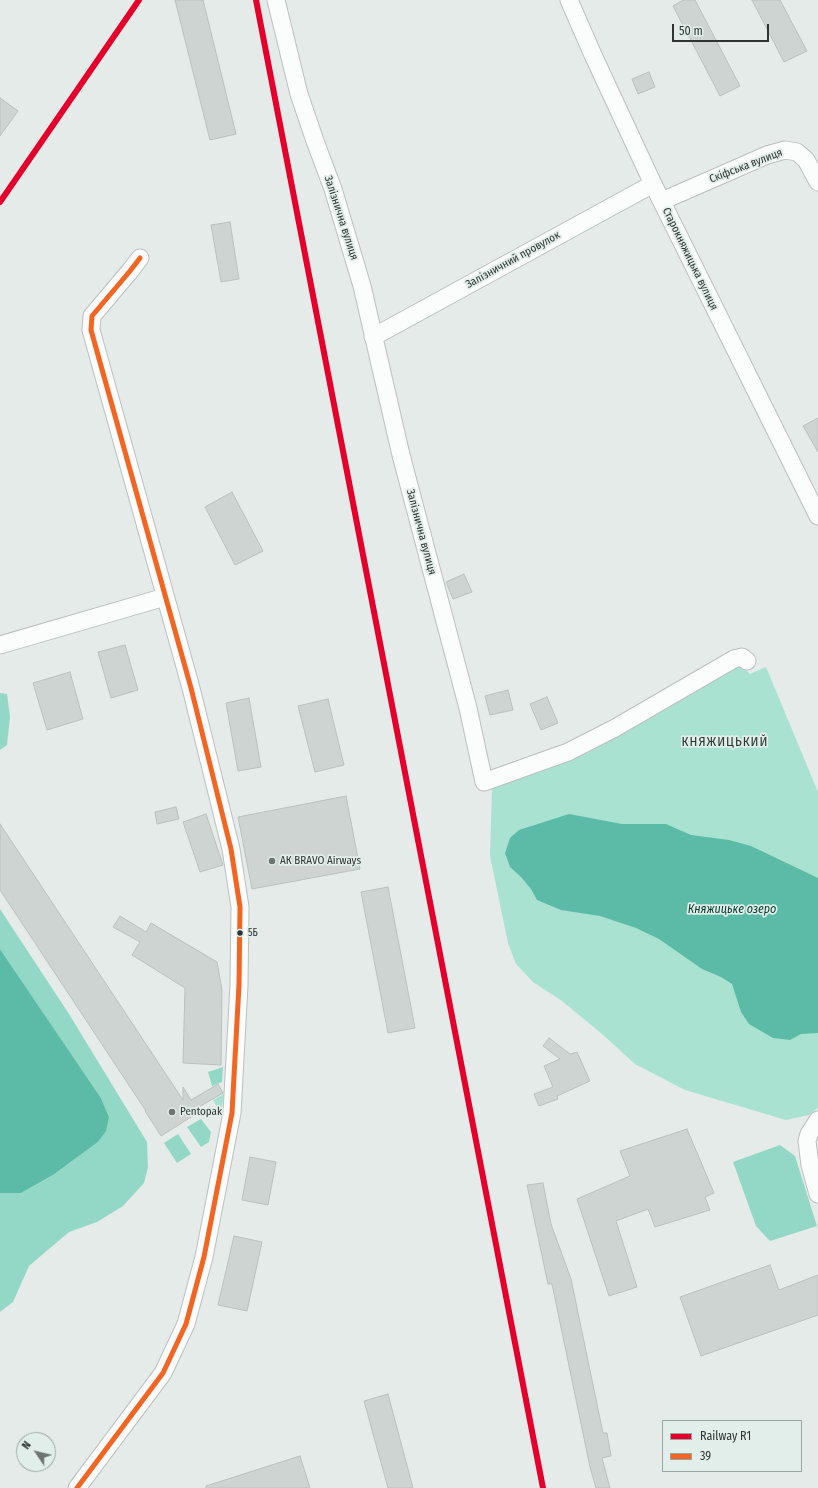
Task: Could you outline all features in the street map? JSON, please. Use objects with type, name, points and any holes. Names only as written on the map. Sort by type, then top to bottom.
[{"type":"street","name":"Залізнична вулиця","points":[[276,0],[299,94],[315,141],[334,189],[362,286],[401,455],[468,708],[484,782],[568,752],[615,728],[734,659],[742,657],[747,661]]},
{"type":"street","name":"Старокняжицька вулиця","points":[[569,0],[653,184],[818,516]]},
{"type":"street","name":"Скіфська вулиця","points":[[662,201],[767,155],[785,150],[796,152],[806,160],[818,182]]},
{"type":"street","name":"Залізничний провулок","points":[[373,337],[653,184]]},
{"type":"street","points":[[77,1488],[163,1372],[186,1324],[204,1257],[232,1113],[239,985],[240,906],[231,849],[191,688],[92,330],[92,316],[140,258]]},
{"type":"street","points":[[0,645],[166,597]]},
{"type":"street","points":[[818,1120],[808,1134],[807,1142],[810,1165],[818,1194]]},
{"type":"shaded area","points":[[741,665],[750,674],[766,667],[818,792],[818,1108],[809,1115],[786,1120],[685,1090],[635,1064],[562,1001],[533,982],[516,964],[508,943],[490,856],[492,789],[589,752]]},
{"type":"shaded area","points":[[0,693],[7,694],[10,717],[7,745],[0,750]]},
{"type":"shaded area","points":[[0,909],[69,1014],[147,1142],[148,1167],[144,1183],[123,1206],[97,1222],[69,1232],[29,1266],[13,1302],[0,1312],[0,1193],[21,1193],[53,1175],[98,1142],[109,1117],[101,1098],[0,949]]},
{"type":"shaded area","points":[[223,1067],[222,1082],[212,1086],[208,1072]]},
{"type":"shaded area","points":[[224,1094],[221,1112],[220,1113],[213,1100]]},
{"type":"shaded area","points":[[201,1119],[211,1132],[209,1142],[201,1147],[187,1127]]},
{"type":"shaded area","points":[[178,1134],[191,1154],[177,1163],[164,1143]]},
{"type":"shaded area","points":[[780,1145],[795,1156],[817,1226],[770,1241],[756,1226],[733,1162]]},
{"type":"water","name":"Княжицьке озеро","points":[[569,814],[622,824],[666,824],[691,835],[729,840],[751,846],[818,878],[818,1033],[801,1034],[790,1040],[773,1038],[749,1024],[741,1012],[732,984],[721,977],[702,969],[659,939],[636,928],[600,916],[561,910],[537,900],[531,889],[510,867],[505,853],[510,838],[519,830]]},
{"type":"water","points":[[0,949],[101,1098],[109,1117],[106,1131],[98,1142],[53,1175],[21,1193],[0,1193]]},
{"type":"building","points":[[175,0],[203,0],[236,134],[210,140]]},
{"type":"building","points":[[683,0],[695,0],[740,86],[720,96],[673,6]]},
{"type":"building","points":[[752,0],[780,0],[807,51],[784,62]]},
{"type":"building","points":[[649,72],[655,87],[638,94],[632,79]]},
{"type":"building","points":[[0,98],[18,111],[0,136]]},
{"type":"building","points":[[230,222],[239,279],[221,282],[211,225]]},
{"type":"building","points":[[818,418],[818,452],[803,426]]},
{"type":"building","points":[[232,492],[263,551],[235,565],[205,507]]},
{"type":"building","points":[[464,574],[472,592],[453,599],[446,582]]},
{"type":"building","points":[[125,645],[138,690],[111,698],[98,652]]},
{"type":"building","points":[[70,672],[83,719],[47,730],[33,683]]},
{"type":"building","points":[[508,690],[513,710],[490,715],[485,696]]},
{"type":"building","points":[[547,697],[558,723],[541,730],[530,704]]},
{"type":"building","points":[[249,698],[261,767],[238,771],[226,703]]},
{"type":"building","points":[[328,699],[344,765],[315,772],[298,706]]},
{"type":"building","points":[[346,796],[360,869],[252,889],[238,817]]},
{"type":"building","points":[[176,807],[179,819],[157,824],[155,812]]},
{"type":"building","points":[[206,814],[223,865],[200,872],[183,822]]},
{"type":"building","points":[[0,824],[183,1100],[183,1087],[191,1100],[218,1084],[223,1093],[197,1108],[199,1112],[161,1136],[0,890]]},
{"type":"building","points":[[388,887],[415,1028],[388,1033],[361,892]]},
{"type":"building","points":[[120,916],[146,932],[151,923],[217,962],[222,990],[221,1065],[183,1063],[185,988],[132,955],[140,942],[113,927]]},
{"type":"building","points":[[549,1038],[570,1054],[577,1052],[590,1081],[557,1096],[558,1099],[539,1106],[534,1094],[553,1087],[544,1066],[560,1059],[543,1046]]},
{"type":"building","points":[[687,1129],[714,1193],[705,1197],[710,1210],[655,1227],[648,1209],[616,1221],[637,1287],[609,1296],[577,1199],[630,1176],[620,1151]]},
{"type":"building","points":[[250,1157],[276,1162],[268,1205],[242,1200]]},
{"type":"building","points":[[543,1183],[551,1224],[571,1279],[603,1433],[607,1433],[611,1456],[602,1458],[610,1488],[596,1488],[590,1467],[552,1284],[548,1284],[527,1185]]},
{"type":"building","points":[[234,1236],[262,1242],[247,1311],[218,1305]]},
{"type":"building","points":[[770,1265],[779,1290],[818,1275],[818,1315],[701,1356],[680,1297]]},
{"type":"building","points":[[388,1394],[413,1488],[388,1488],[364,1401]]},
{"type":"building","points":[[300,1456],[310,1488],[206,1488],[206,1486]]},
{"type":"rail line","name":"R1","points":[[0,202],[139,0]]},
{"type":"rail line","name":"R1","points":[[256,0],[543,1488]]},
{"type":"transit line","name":"39","points":[[77,1488],[163,1373],[186,1324],[204,1257],[232,1113],[239,985],[240,907],[231,849],[191,688],[91,330],[92,316],[140,258]]},
{"type":"place","name":"АК BRAVO Airways","points":[[272,861]]},
{"type":"place","name":"5Б","points":[[240,933]]},
{"type":"place","name":"Pentopak","points":[[172,1112]]},
{"type":"district","name":"КНЯЖИЦЬКИЙ","points":[[725,742]]}]
